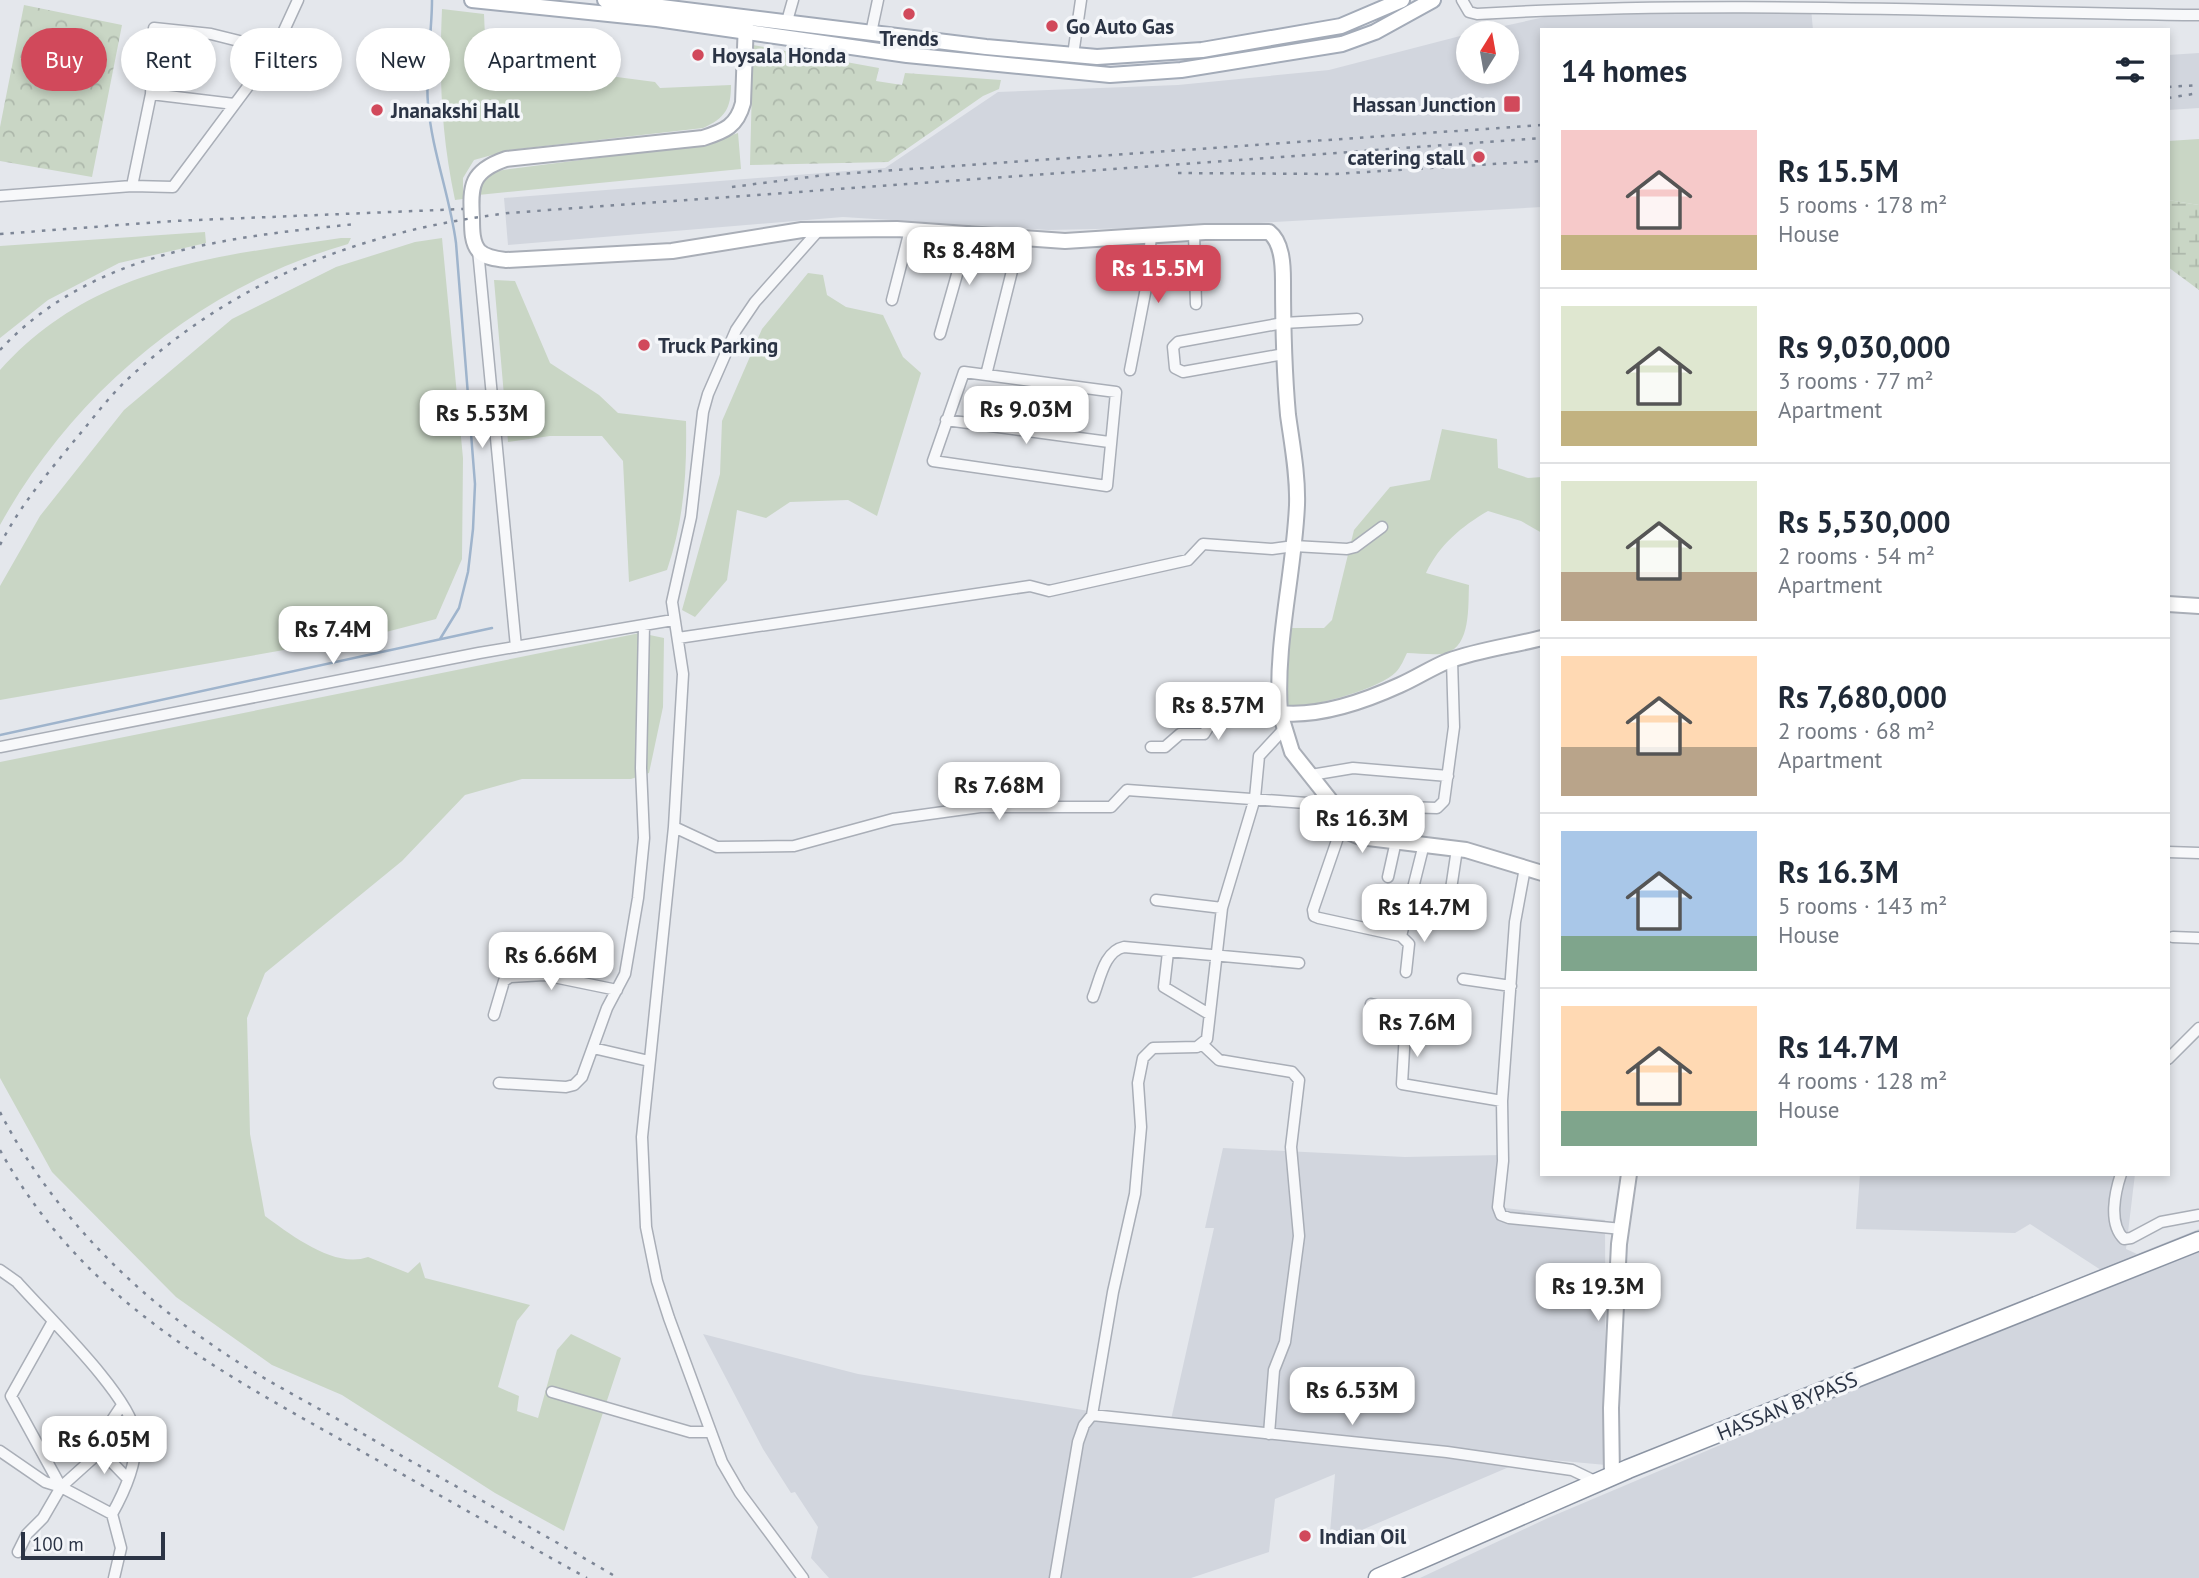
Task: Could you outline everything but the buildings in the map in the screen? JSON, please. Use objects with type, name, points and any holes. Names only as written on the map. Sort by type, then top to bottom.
[{"type":"highway","name":"HASSAN BYPASS","points":[[1378,1578],[1605,1479],[2199,1241]]},
{"type":"street","points":[[285,28],[298,0]]},
{"type":"street","points":[[472,0],[657,19],[709,12]]},
{"type":"street","points":[[606,0],[709,12],[868,50],[1110,75],[1203,67],[1342,44],[1404,18],[1433,0]]},
{"type":"street","points":[[787,21],[793,0]]},
{"type":"street","points":[[868,50],[878,0]]},
{"type":"street","points":[[1073,55],[1081,0]]},
{"type":"street","points":[[1462,0],[1469,12],[1477,14],[1578,3],[1732,0],[2057,13],[2199,15]]},
{"type":"street","points":[[2057,13],[2058,0]]},
{"type":"street","points":[[746,23],[787,21],[1073,55],[1138,57],[1202,50],[1341,26],[1399,1],[1404,18]]},
{"type":"street","points":[[516,647],[478,250],[473,238],[471,188],[487,165],[506,159],[703,138],[726,130],[740,116],[743,103],[746,23]]},
{"type":"street","points":[[132,186],[151,94],[154,28],[230,39]]},
{"type":"street","points":[[1202,50],[1203,67]]},
{"type":"street","points":[[0,195],[132,186],[173,187],[243,91]]},
{"type":"street","points":[[151,94],[233,104]]},
{"type":"street","points":[[478,250],[484,256],[506,260],[672,251],[819,230],[969,232],[1065,241],[1261,230],[1276,237],[1283,275],[1284,354],[1297,502],[1294,546],[1279,645],[1280,707],[1283,730],[1292,752],[1334,806],[1348,832],[1360,837],[1458,849],[1540,872]]},
{"type":"street","points":[[803,1578],[740,1493],[710,1433],[657,1281],[646,1227],[642,1137],[674,827],[683,674],[673,620],[676,577],[691,517],[708,394],[730,341],[749,311],[819,230]]},
{"type":"street","points":[[892,299],[910,230]]},
{"type":"street","points":[[940,334],[969,232]]},
{"type":"street","points":[[1194,233],[1196,304]]},
{"type":"street","points":[[986,375],[1021,235]]},
{"type":"street","points":[[1130,370],[1146,288],[1151,236]]},
{"type":"street","points":[[1284,354],[1183,372],[1175,368],[1173,347],[1178,342],[1283,323],[1357,319]]},
{"type":"street","points":[[964,372],[986,375],[1116,392],[1109,442],[1107,486],[933,461],[964,372]]},
{"type":"street","points":[[946,420],[1109,442]]},
{"type":"street","points":[[678,638],[1030,586],[1049,591],[1188,560],[1203,544],[1272,549],[1294,546],[1355,547],[1382,527]]},
{"type":"street","points":[[2170,604],[2199,606]]},
{"type":"street","points":[[0,747],[516,647],[673,620]]},
{"type":"street","points":[[499,1083],[566,1087],[574,1085],[582,1077],[625,974],[644,838],[641,768],[644,625]]},
{"type":"street","points":[[1150,747],[1165,747],[1180,734],[1204,734],[1217,713],[1280,707],[1298,714],[1328,709],[1400,685],[1428,669],[1452,660],[1540,638]]},
{"type":"street","points":[[674,827],[717,847],[794,846],[893,818],[980,807],[1111,807],[1127,790],[1334,806],[1437,808],[1444,801],[1455,714],[1452,660]]},
{"type":"street","points":[[1203,1045],[1222,908],[1255,798],[1261,752],[1283,730]]},
{"type":"street","points":[[1311,775],[1353,768],[1448,776]]},
{"type":"street","points":[[1343,823],[1314,916],[1408,939],[1406,972]]},
{"type":"street","points":[[1388,877],[1396,841]]},
{"type":"street","points":[[1401,936],[1424,844]]},
{"type":"street","points":[[1448,909],[1458,849]]},
{"type":"street","points":[[2170,852],[2199,853]]},
{"type":"street","points":[[1525,868],[1515,922],[1502,1101],[1503,1161],[1498,1207],[1501,1215],[1622,1229]]},
{"type":"street","points":[[1156,900],[1222,908]]},
{"type":"street","points":[[2173,937],[2199,938]]},
{"type":"street","points":[[1093,997],[1115,949],[1299,963]]},
{"type":"street","points":[[1168,952],[1164,987],[1209,1014]]},
{"type":"street","points":[[494,1015],[504,981],[510,977],[544,975],[617,990]]},
{"type":"street","points":[[1463,979],[1511,986]]},
{"type":"street","points":[[1371,1004],[1401,1011],[1406,1015],[1402,1084],[1502,1101]]},
{"type":"street","points":[[2170,1057],[2199,1028]]},
{"type":"street","points":[[1055,1578],[1078,1442],[1092,1415],[1113,1292],[1135,1194],[1141,1127],[1138,1083],[1143,1058],[1153,1048],[1203,1045],[1219,1060],[1292,1072],[1299,1080],[1292,1147],[1299,1236],[1285,1342],[1274,1370],[1269,1434]]},
{"type":"street","points":[[593,1048],[649,1061]]},
{"type":"street","points":[[1092,1415],[1447,1452],[1572,1470],[1605,1479],[1622,1229],[1629,1176]]},
{"type":"street","points":[[2120,1176],[2115,1198],[2116,1222],[2119,1234],[2124,1239],[2132,1238],[2161,1222],[2199,1215]]},
{"type":"street","points":[[0,1270],[18,1282],[103,1379],[130,1416],[135,1432],[135,1452],[128,1479],[113,1514],[121,1548],[114,1578]]},
{"type":"street","points":[[52,1323],[11,1396],[61,1487]]},
{"type":"street","points":[[552,1392],[690,1432],[710,1433]]},
{"type":"street","points":[[18,1552],[26,1534],[43,1518],[61,1487],[101,1451],[112,1420],[122,1405]]},
{"type":"street","points":[[0,1451],[45,1482],[61,1487],[113,1514]]},
{"type":"street","points":[[101,1451],[128,1479]]},
{"type":"shaded area","points":[[1586,8],[1811,8],[1813,28],[1540,28],[1540,207],[1187,227],[1048,230],[843,217],[508,245],[504,198],[885,168],[998,92],[1178,85],[1329,70],[1456,37],[1456,84],[1519,84],[1519,23]]},
{"type":"shaded area","points":[[2199,53],[2199,108],[2170,110],[2170,55]]},
{"type":"shaded area","points":[[1223,1148],[1405,1157],[1502,1155],[1497,1207],[1605,1220],[1606,1465],[1530,1458],[1329,1544],[1335,1474],[1275,1499],[1269,1552],[1191,1578],[829,1578],[811,1558],[818,1527],[795,1492],[791,1493],[763,1449],[703,1334],[858,1374],[1170,1424],[1214,1228],[1205,1228]]},
{"type":"shaded area","points":[[1860,1176],[2135,1176],[2126,1249],[2137,1254],[2199,1229],[2199,1578],[1420,1578],[1548,1518],[2105,1282],[2104,1272],[2030,1224],[2015,1233],[1856,1229]]},
{"type":"green space","points":[[24,5],[122,25],[92,177],[0,161],[0,127]]},
{"type":"green space","points":[[442,9],[484,14],[485,28],[464,28],[464,91],[621,91],[621,78],[655,82],[660,88],[731,85],[730,100],[722,116],[703,128],[510,150],[474,160],[463,178],[463,199],[455,200],[442,105],[442,91],[450,91],[450,28],[442,28]]},
{"type":"green space","points":[[753,45],[879,68],[876,81],[902,85],[905,73],[1001,80],[999,89],[983,96],[888,162],[750,165]]},
{"type":"green space","points":[[738,133],[741,169],[478,195],[487,174],[503,170],[706,144]]},
{"type":"green space","points":[[2199,139],[2199,205],[2170,200],[2170,141]]},
{"type":"green space","points":[[2170,200],[2199,205],[2199,290],[2170,268]]},
{"type":"green space","points":[[205,232],[206,243],[119,263],[48,300],[0,338],[0,246]]},
{"type":"green space","points":[[351,238],[348,244],[294,263],[242,287],[193,316],[147,350],[104,388],[65,430],[30,476],[0,525],[0,370],[36,336],[74,309],[115,288],[157,272],[246,252]]},
{"type":"green space","points":[[442,238],[463,458],[462,559],[436,619],[386,632],[0,700],[0,586],[40,516],[124,410],[232,319],[336,267],[415,242]]},
{"type":"green space","points":[[808,273],[823,275],[827,295],[846,307],[883,315],[903,357],[921,373],[877,516],[848,500],[790,502],[766,518],[737,510],[727,580],[695,617],[682,610],[720,474],[722,421],[762,329]]},
{"type":"green space","points":[[494,280],[515,281],[550,363],[599,395],[618,413],[686,421],[683,496],[667,570],[629,582],[623,461],[602,436],[550,436],[508,442]]},
{"type":"green space","points":[[1442,429],[1497,439],[1498,468],[1528,478],[1540,477],[1540,532],[1521,521],[1488,511],[1444,545],[1426,573],[1469,585],[1467,624],[1454,649],[1437,654],[1407,653],[1396,672],[1375,685],[1326,701],[1285,706],[1288,628],[1324,628],[1332,620],[1354,530],[1390,487],[1430,480]]},
{"type":"green space","points":[[640,633],[664,638],[663,707],[649,773],[631,779],[522,779],[465,795],[402,861],[265,973],[247,1018],[250,1134],[265,1216],[300,1240],[328,1254],[355,1259],[368,1257],[408,1273],[420,1262],[425,1278],[530,1305],[517,1321],[498,1387],[519,1396],[517,1411],[538,1418],[557,1350],[571,1334],[621,1358],[564,1531],[495,1493],[342,1395],[272,1365],[176,1297],[52,1172],[0,1078],[0,762]]},
{"type":"waterway","points":[[432,0],[428,104],[456,243],[475,484],[468,572],[459,608],[440,639]]},
{"type":"waterway","points":[[0,735],[492,628]]},
{"type":"railway","points":[[2170,87],[2199,85]]},
{"type":"railway","points":[[2170,98],[2199,93]]},
{"type":"railway","points":[[732,187],[825,175],[1540,125]]},
{"type":"railway","points":[[0,545],[34,491],[101,408],[130,377],[172,342],[215,312],[306,264],[354,246],[404,232],[508,213],[1540,138]]},
{"type":"railway","points":[[1178,173],[1334,174],[1540,161]]},
{"type":"railway","points":[[0,234],[173,221],[463,209]]},
{"type":"railway","points":[[0,350],[37,317],[77,290],[120,270],[212,243],[356,224]]},
{"type":"railway","points":[[0,1112],[40,1179],[64,1210],[117,1268],[177,1319],[257,1374],[618,1578]]},
{"type":"railway","points":[[0,1150],[33,1203],[71,1249],[113,1290],[158,1327],[256,1391],[587,1578]]},
{"type":"place","name":"Trends","points":[[909,14]]},
{"type":"place","name":"Go Auto Gas","points":[[1052,26]]},
{"type":"place","name":"Hoysala Honda","points":[[698,55]]},
{"type":"place","name":"Hassan Junction","points":[[1512,104]]},
{"type":"place","name":"Jnanakshi Hall","points":[[377,110]]},
{"type":"place","name":"catering stall","points":[[1479,157]]},
{"type":"place","name":"Truck Parking","points":[[644,345]]},
{"type":"place","name":"Indian Oil","points":[[1305,1536]]}]
